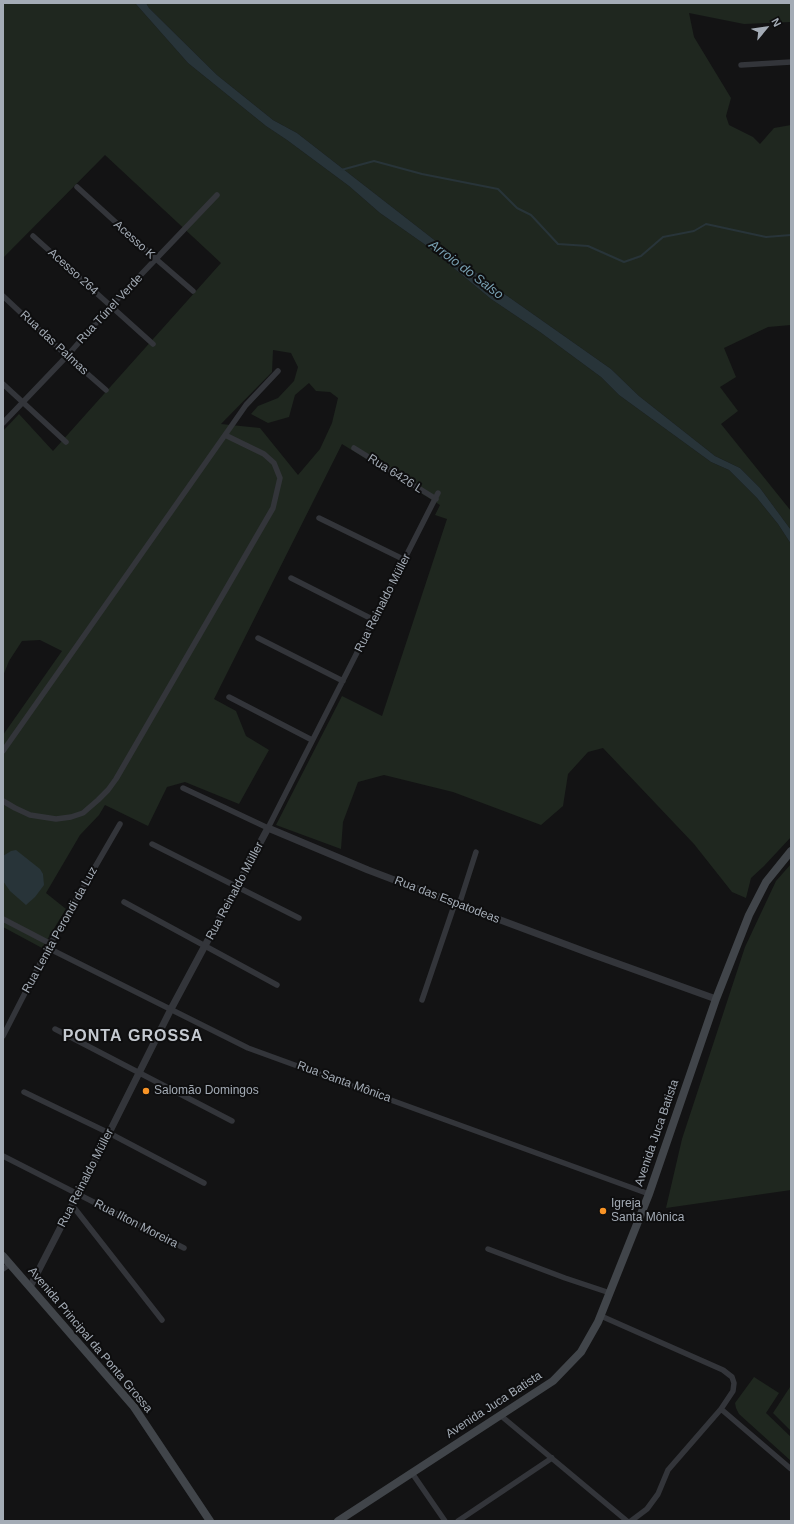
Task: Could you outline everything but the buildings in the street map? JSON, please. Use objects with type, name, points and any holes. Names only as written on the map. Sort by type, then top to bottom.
[{"type":"main road","name":"Avenida Juca Batista","points":[[338,1521],[553,1381],[581,1352],[601,1316],[649,1194],[716,999],[749,915],[766,882],[791,851]]},
{"type":"main road","name":"Avenida Principal da Ponta Grossa","points":[[3,1256],[6,1266],[30,1287],[134,1407],[210,1521]]},
{"type":"street","points":[[741,65],[791,62]]},
{"type":"street","name":"Acesso K","points":[[77,187],[193,291]]},
{"type":"street","name":"Rua Túnel Verde","points":[[3,423],[67,356],[111,306],[217,195]]},
{"type":"street","name":"Acesso 264","points":[[33,236],[151,342]]},
{"type":"street","name":"Rua das Palmas","points":[[3,296],[106,390]]},
{"type":"street","points":[[3,752],[246,405],[278,371]]},
{"type":"street","points":[[3,384],[66,442]]},
{"type":"street","points":[[3,801],[15,808],[36,816],[56,819],[71,817],[83,813],[108,790],[116,779],[265,521],[274,502],[280,478],[274,463],[264,454],[225,435]]},
{"type":"street","name":"Rua 6426 L","points":[[354,448],[437,496]]},
{"type":"street","name":"Rua Reinaldo Müller","points":[[30,1287],[172,1009],[268,828],[437,496]]},
{"type":"street","points":[[319,518],[405,560]]},
{"type":"street","points":[[291,578],[374,620]]},
{"type":"street","points":[[258,638],[343,681]]},
{"type":"street","points":[[228,697],[312,740]]},
{"type":"street","name":"Rua das Espatodeas","points":[[183,788],[268,828],[368,870],[716,999]]},
{"type":"street","name":"Rua Lenita Perondi da Luz","points":[[3,1036],[50,946],[120,824]]},
{"type":"street","points":[[152,844],[299,918]]},
{"type":"street","points":[[422,1000],[476,852]]},
{"type":"street","points":[[124,902],[277,986]]},
{"type":"street","name":"Rua Santa Mônica","points":[[3,919],[50,946],[248,1048],[649,1194]]},
{"type":"street","points":[[55,1029],[232,1121]]},
{"type":"street","points":[[24,1092],[109,1133],[204,1183]]},
{"type":"street","name":"Rua Ilton Moreira","points":[[3,1156],[184,1248]]},
{"type":"street","points":[[72,1205],[162,1320]]},
{"type":"street","points":[[488,1249],[610,1293]]},
{"type":"street","points":[[601,1316],[723,1370],[732,1377],[734,1383],[733,1391],[721,1409],[668,1470],[658,1494],[647,1509],[631,1521]]},
{"type":"street","points":[[721,1409],[791,1469]]},
{"type":"street","points":[[500,1415],[627,1521]]},
{"type":"street","points":[[458,1521],[552,1458]]},
{"type":"street","points":[[412,1473],[444,1521]]},
{"type":"shaded area","points":[[3,3],[135,3],[188,63],[266,126],[349,186],[380,213],[427,246],[491,299],[540,332],[601,377],[619,395],[711,462],[729,470],[757,498],[778,524],[791,544],[791,837],[751,878],[746,898],[732,892],[694,844],[603,748],[588,752],[568,774],[563,806],[541,825],[453,792],[384,775],[358,782],[343,822],[341,849],[276,825],[342,696],[382,716],[447,519],[435,515],[440,505],[342,444],[214,699],[236,711],[246,736],[269,750],[239,804],[185,782],[167,787],[148,826],[105,805],[99,815],[80,835],[46,893],[66,909],[42,948],[3,927],[3,735],[62,651],[40,640],[22,641],[9,661],[3,676],[3,431],[19,414],[53,451],[221,263],[105,155],[3,258]],"holes":[[[273,350],[291,353],[298,367],[294,381],[278,398],[258,406],[251,414],[268,423],[289,417],[295,395],[309,383],[316,391],[330,392],[338,398],[332,423],[320,449],[298,475],[260,428],[221,424],[272,372]]]},
{"type":"shaded area","points":[[146,3],[791,3],[791,22],[744,24],[689,13],[694,37],[731,98],[726,116],[729,125],[753,137],[760,144],[774,128],[791,125],[791,325],[768,327],[724,348],[736,377],[720,387],[738,411],[721,424],[791,511],[791,530],[760,488],[740,468],[715,456],[639,396],[611,369],[496,288],[297,133],[273,120],[217,75],[149,8]]},
{"type":"shaded area","points":[[791,864],[791,1190],[666,1208],[682,1139],[745,947],[776,881]]},
{"type":"shaded area","points":[[754,1377],[779,1393],[766,1413],[791,1437],[791,1461],[739,1414],[736,1408],[735,1403]]},
{"type":"shaded area","points":[[791,1387],[791,1431],[773,1413]]},
{"type":"water","name":"Arroio do Salso","points":[[135,3],[146,3],[149,8],[217,75],[273,120],[297,133],[496,288],[611,369],[639,396],[715,456],[740,468],[760,488],[791,530],[791,544],[778,524],[757,498],[729,470],[711,462],[619,395],[601,377],[540,332],[491,299],[427,246],[380,213],[349,186],[266,126],[188,63]]},
{"type":"water","points":[[16,850],[40,869],[43,874],[44,885],[35,897],[26,905],[10,891],[3,881],[3,856]]},
{"type":"waterway","points":[[341,170],[374,161],[422,174],[498,189],[517,208],[531,215],[558,244],[588,246],[624,262],[641,256],[663,237],[694,231],[706,224],[766,237],[791,235]]},
{"type":"place","name":"Salomão Domingos","points":[[146,1091]]},
{"type":"place","name":"Igreja Santa Mônica","points":[[603,1211]]},
{"type":"district","name":"PONTA GROSSA","points":[[133,1037]]}]
